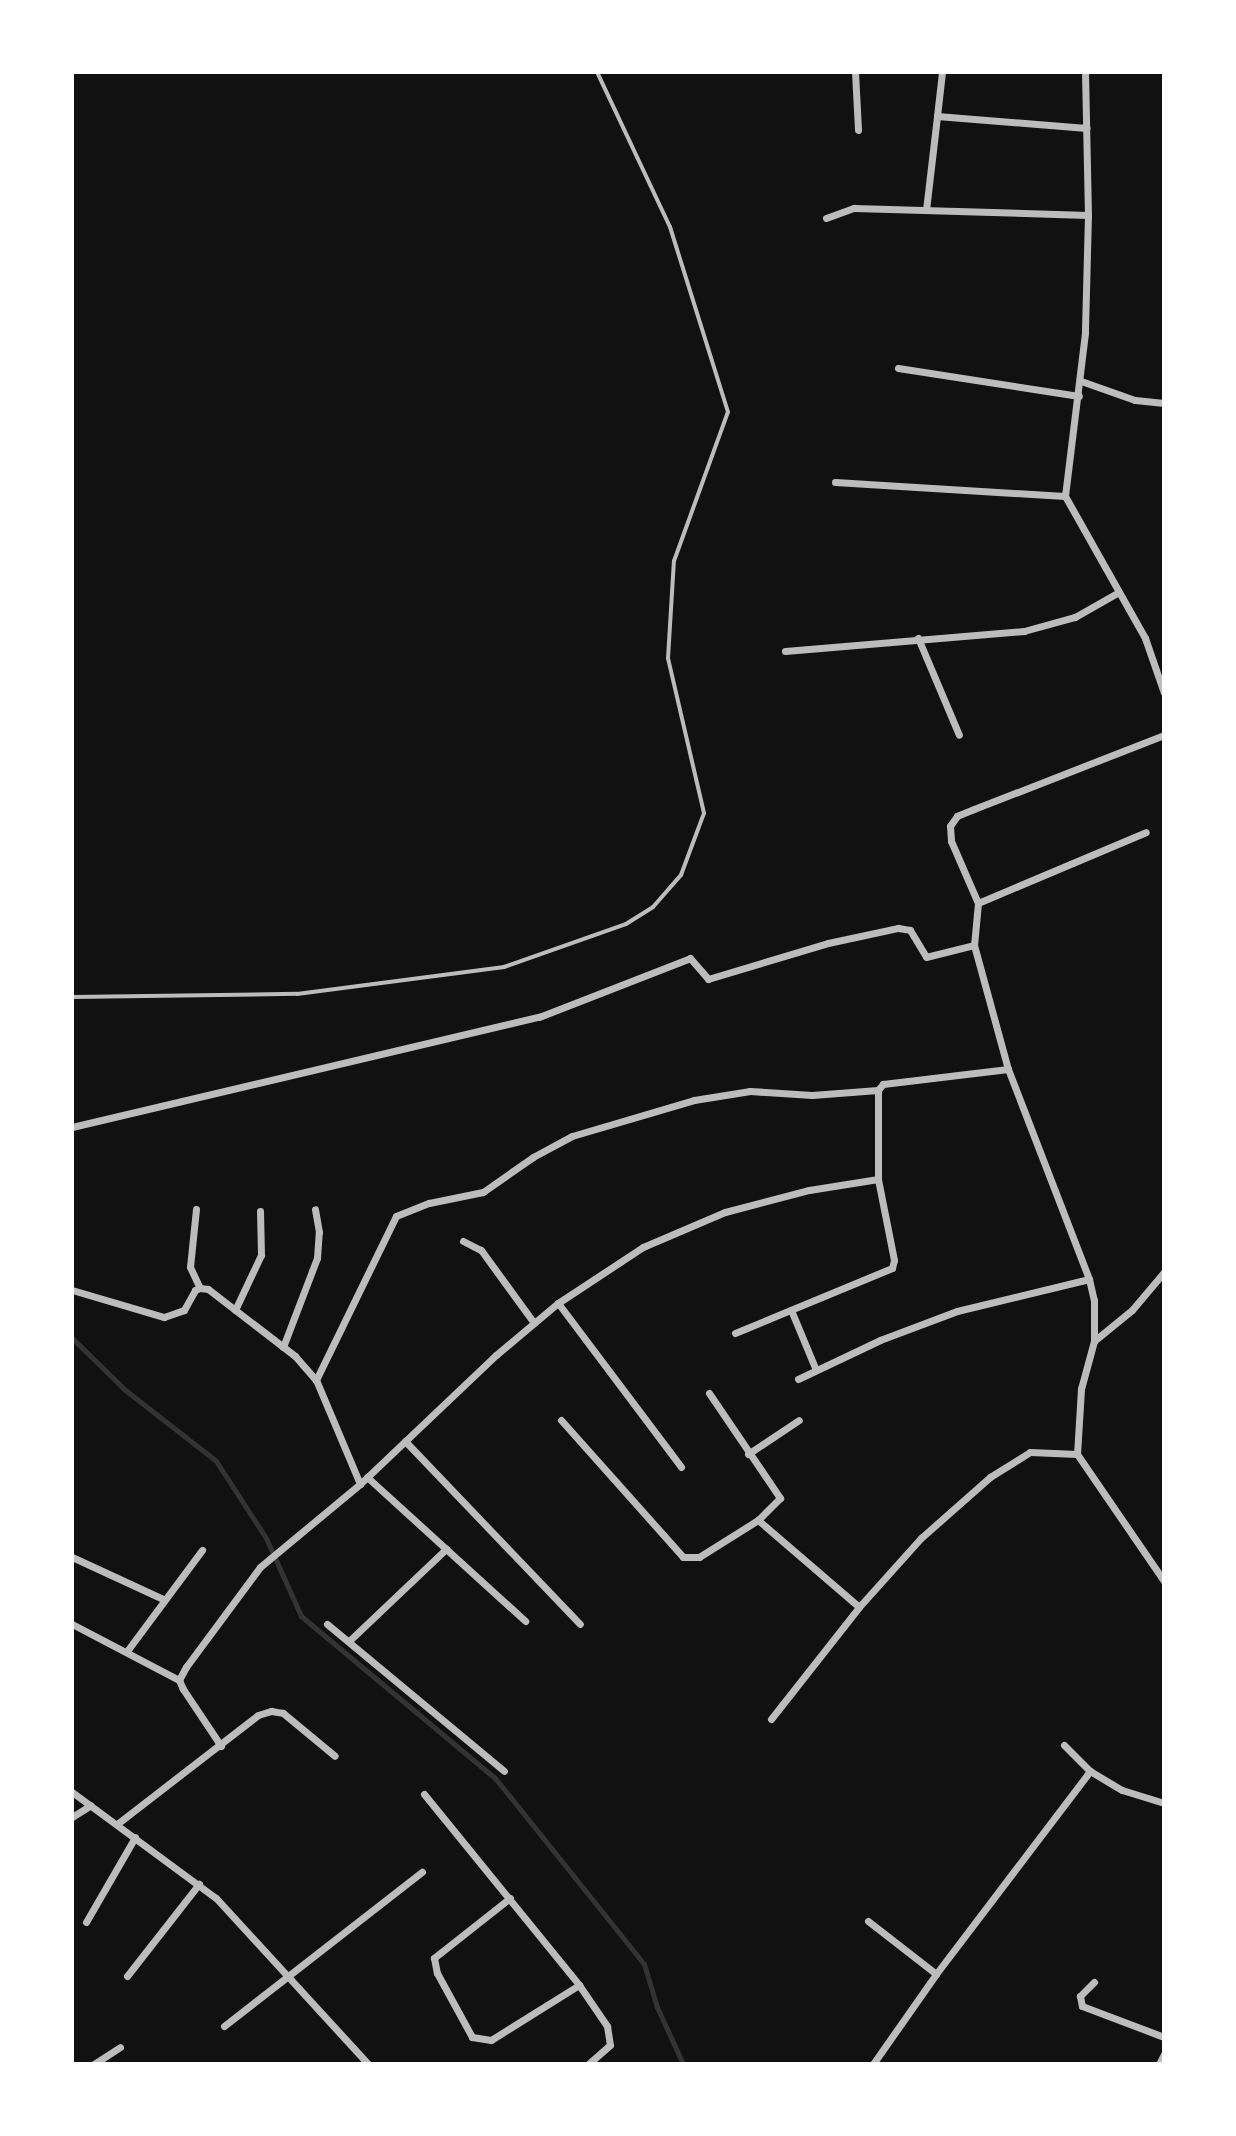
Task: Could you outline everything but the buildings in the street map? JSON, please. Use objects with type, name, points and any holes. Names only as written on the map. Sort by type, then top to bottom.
[{"type":"street","points":[[855,72],[858,130]]},
{"type":"street","points":[[926,210],[942,72]]},
{"type":"street","points":[[1085,72],[1088,215],[1081,381],[1065,496],[1145,638],[1164,693]]},
{"type":"street","points":[[937,116],[1087,128]]},
{"type":"street","points":[[826,218],[854,208],[1088,215]]},
{"type":"street","points":[[898,368],[1079,396]]},
{"type":"street","points":[[1081,381],[1135,400],[1164,403]]},
{"type":"street","points":[[835,482],[1065,496]]},
{"type":"street","points":[[785,651],[1043,627],[1075,617],[1117,593]]},
{"type":"street","points":[[918,638],[959,735]]},
{"type":"street","points":[[1164,735],[957,816],[950,826],[951,841],[978,903],[974,945],[1008,1069],[1089,1279],[1094,1300],[1094,1341],[1081,1389],[1077,1454],[1164,1581]]},
{"type":"street","points":[[978,903],[1146,832]]},
{"type":"street","points":[[72,1127],[539,1017],[690,958],[708,979],[828,943],[898,928],[910,930],[926,957],[974,945]]},
{"type":"street","points":[[316,1380],[396,1216],[429,1203],[483,1192],[533,1157],[572,1136],[694,1100],[750,1091],[812,1095],[878,1090],[891,1081],[1008,1069]]},
{"type":"street","points":[[735,1333],[894,1265],[878,1179],[878,1090]]},
{"type":"street","points":[[179,1680],[260,1567],[360,1484],[558,1303],[643,1247],[725,1212],[809,1190],[878,1179]]},
{"type":"street","points":[[196,1209],[190,1267],[200,1288]]},
{"type":"street","points":[[283,1347],[317,1258],[319,1232],[315,1209]]},
{"type":"street","points":[[235,1310],[261,1255],[260,1211]]},
{"type":"street","points":[[463,1241],[481,1250],[534,1323]]},
{"type":"street","points":[[1094,1341],[1132,1310],[1164,1272]]},
{"type":"street","points":[[798,1379],[880,1340],[957,1311],[1089,1279]]},
{"type":"street","points":[[72,1290],[164,1317],[184,1310],[195,1290],[208,1289],[283,1347],[316,1380],[360,1484]]},
{"type":"street","points":[[558,1303],[681,1467]]},
{"type":"street","points":[[791,1310],[816,1370]]},
{"type":"street","points":[[561,1420],[683,1557],[699,1557],[758,1520],[780,1498],[709,1393]]},
{"type":"street","points":[[748,1454],[799,1420]]},
{"type":"street","points":[[405,1441],[580,1624]]},
{"type":"street","points":[[771,1719],[859,1607],[921,1538],[990,1477],[1030,1452],[1077,1454]]},
{"type":"street","points":[[367,1477],[525,1621]]},
{"type":"street","points":[[758,1520],[859,1607]]},
{"type":"street","points":[[349,1641],[446,1549]]},
{"type":"street","points":[[127,1651],[202,1550]]},
{"type":"street","points":[[72,1557],[165,1600]]},
{"type":"street","points":[[72,1624],[179,1680],[221,1746]]},
{"type":"street","points":[[327,1624],[504,1771]]},
{"type":"street","points":[[117,1824],[258,1715],[271,1711],[283,1713],[335,1756]]},
{"type":"street","points":[[1064,1745],[1090,1771],[1122,1790],[1164,1803]]},
{"type":"street","points":[[873,2064],[936,1974],[1090,1771]]},
{"type":"street","points":[[72,1792],[199,1884],[288,1974],[368,2064]]},
{"type":"street","points":[[424,1794],[579,1985],[611,2036],[610,2045],[588,2064]]},
{"type":"street","points":[[72,1817],[91,1805]]},
{"type":"street","points":[[86,1922],[135,1837]]},
{"type":"street","points":[[224,2026],[422,1872]]},
{"type":"street","points":[[127,1976],[199,1884]]},
{"type":"street","points":[[510,1898],[434,1958],[437,1973],[472,2037],[491,2040],[579,1985]]},
{"type":"street","points":[[868,1921],[936,1974]]},
{"type":"street","points":[[1094,1982],[1080,1996],[1082,2006],[1164,2037]]},
{"type":"street","points":[[94,2064],[120,2047]]},
{"type":"street","points":[[1159,2064],[1164,2054]]},
{"type":"lane","points":[[72,997],[297,994],[504,967],[626,924],[653,907],[681,875],[704,813],[668,658],[674,561],[728,412],[670,227],[597,72]]},
{"type":"waterway","points":[[72,1338],[124,1389],[216,1461],[266,1538],[301,1616],[495,1778],[644,1964],[657,2007],[683,2064]]}]
